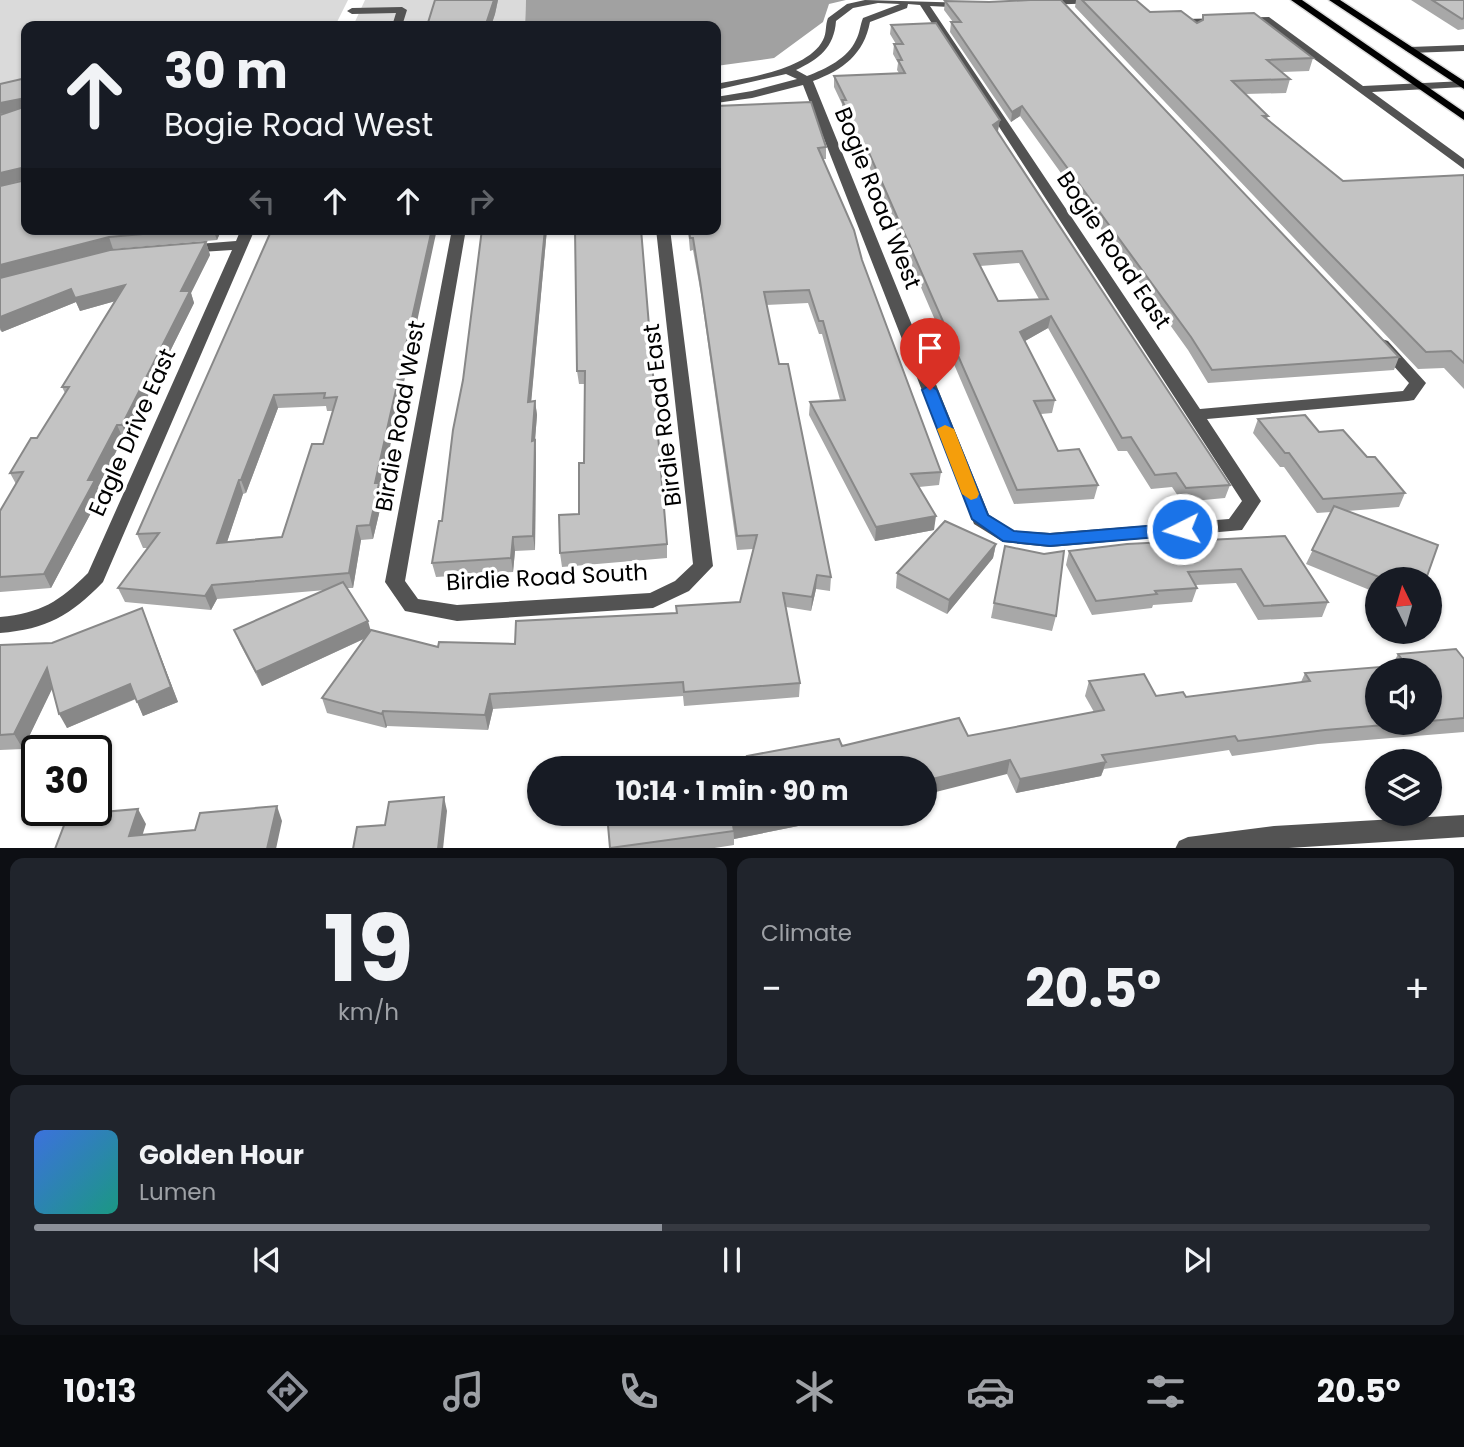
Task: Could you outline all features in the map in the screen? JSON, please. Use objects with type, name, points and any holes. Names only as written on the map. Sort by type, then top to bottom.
[{"type":"main road","points":[[1297,0],[1464,117]]},
{"type":"main road","points":[[1336,0],[1464,85]]},
{"type":"street","points":[[357,0],[350,15],[402,10],[399,21]]},
{"type":"street","points":[[721,86],[787,70],[808,60],[828,41],[831,20],[850,6],[878,0],[922,0],[949,5],[977,4]]},
{"type":"street","points":[[721,99],[760,93],[807,80],[841,64],[860,44],[866,20],[876,14],[922,0]]},
{"type":"street","name":"Bogie Road East","points":[[922,0],[1252,501],[1235,525]]},
{"type":"street","points":[[1032,3],[1063,4],[1102,0]]},
{"type":"street","points":[[1194,30],[1185,22],[1266,19],[1464,165]]},
{"type":"street","points":[[1410,50],[1464,48]]},
{"type":"street","points":[[787,70],[807,80]]},
{"type":"street","name":"Bogie Road West","points":[[807,80],[981,519],[1010,537],[1050,540],[1235,525]]},
{"type":"street","points":[[1361,89],[1464,85]]},
{"type":"street","name":"Birdie Road West","points":[[412,606],[395,582],[458,235]]},
{"type":"street","name":"Birdie Road East","points":[[664,235],[703,566],[682,586]]},
{"type":"street","points":[[172,249],[245,237]]},
{"type":"street","name":"Eagle Drive East","points":[[0,625],[27,623],[67,607],[96,577],[245,237]]},
{"type":"street","points":[[1196,415],[1408,397],[1418,383],[1371,333]]},
{"type":"street","name":"Birdie Road South","points":[[412,606],[457,613],[653,600],[682,586]]},
{"type":"street","points":[[1195,848],[1274,837],[1464,826]]},
{"type":"shaded area","points":[[0,0],[348,0],[338,21],[21,21],[21,79],[0,84]]},
{"type":"shaded area","points":[[365,0],[526,0],[525,21],[355,21]]},
{"type":"shaded area","points":[[526,0],[846,0],[829,4],[823,22],[774,58],[721,65],[721,21],[525,21]]},
{"type":"building","points":[[435,0],[494,0],[487,21],[429,21]]},
{"type":"building","points":[[1061,0],[1399,357],[1212,370],[1191,337],[1022,106],[1012,112],[951,22],[961,22],[945,1]]},
{"type":"building","points":[[1082,0],[1136,0],[1150,12],[1181,11],[1197,23],[1203,20],[1203,15],[1254,13],[1313,58],[1267,60],[1290,79],[1232,81],[1268,116],[1263,116],[1343,181],[1464,175],[1464,363],[1451,351],[1426,352]]},
{"type":"building","points":[[1432,0],[1464,0],[1464,18],[1462,19]]},
{"type":"building","points":[[936,23],[1000,120],[993,125],[1230,485],[1186,488],[1176,473],[1155,475],[1131,437],[1122,438],[1051,316],[1020,332],[1055,400],[1034,401],[1058,451],[1079,449],[1098,485],[1017,490],[866,146],[863,146],[842,100],[846,100],[834,76],[905,73],[894,44],[903,44],[891,25]],"holes":[[[1022,251],[1048,299],[998,301],[974,254]]]},
{"type":"building","points":[[21,79],[21,99],[0,103],[0,84]]},
{"type":"building","points":[[811,102],[826,147],[818,148],[854,230],[862,260],[941,472],[911,474],[936,516],[876,527],[810,402],[845,400],[823,321],[819,321],[809,290],[764,292],[779,364],[788,364],[831,577],[817,575],[812,597],[783,593],[800,683],[684,692],[683,682],[490,694],[485,715],[383,711],[382,714],[322,698],[371,630],[438,647],[439,642],[515,644],[516,621],[677,613],[676,606],[740,602],[757,535],[737,536],[700,281],[693,238],[690,235],[721,235],[721,106]]},
{"type":"building","points":[[21,108],[21,168],[0,173],[0,115]]},
{"type":"building","points":[[21,181],[21,235],[132,235],[109,237],[0,265],[0,186]]},
{"type":"building","points":[[269,235],[431,235],[375,483],[379,483],[370,525],[357,526],[349,573],[212,585],[205,596],[118,588],[159,533],[137,534]],"holes":[[[325,393],[324,398],[337,397],[323,444],[312,444],[282,537],[217,543],[239,480],[274,395]]]},
{"type":"building","points":[[481,235],[544,235],[528,402],[535,401],[532,441],[535,440],[533,536],[513,537],[511,558],[432,563],[439,521],[442,521],[453,430],[463,380]]},
{"type":"building","points":[[575,235],[641,235],[667,544],[560,553],[559,515],[579,514],[579,463],[584,463],[585,371],[577,371]]},
{"type":"building","points":[[206,242],[181,291],[190,291],[122,425],[117,425],[88,480],[95,480],[44,574],[0,577],[0,511],[23,472],[10,473],[31,438],[37,438],[69,387],[62,387],[125,285],[75,298],[71,289],[0,317],[0,278],[110,250]]},
{"type":"building","points":[[1305,415],[1319,432],[1343,430],[1367,457],[1375,457],[1405,493],[1323,499],[1289,453],[1285,453],[1258,419]]},
{"type":"building","points":[[1334,506],[1438,545],[1430,567],[1365,567],[1365,571],[1312,550]]},
{"type":"building","points":[[945,521],[996,544],[949,600],[897,573]]},
{"type":"building","points":[[1285,536],[1328,602],[1264,606],[1241,569],[1188,572],[1197,588],[1155,591],[1157,594],[1096,601],[1069,551],[1127,544]]},
{"type":"building","points":[[1005,546],[1044,554],[1064,551],[1056,616],[994,603]]},
{"type":"building","points":[[343,582],[368,621],[256,672],[234,630]]},
{"type":"building","points":[[142,608],[171,687],[137,702],[130,684],[59,714],[47,668],[14,734],[0,735],[0,645],[52,643]]},
{"type":"building","points":[[1456,649],[1464,659],[1464,718],[1442,720],[1442,658],[1401,658],[1398,654]]},
{"type":"building","points":[[1365,668],[1365,727],[1238,741],[1235,736],[1102,755],[1106,762],[1020,779],[1010,760],[937,778],[937,756],[747,756],[839,739],[842,746],[959,718],[968,736],[1104,710],[1089,681],[1144,674],[1156,696],[1183,692],[1186,697],[1310,681],[1305,673]]},
{"type":"building","points":[[444,797],[438,848],[353,848],[357,827],[385,825],[389,802]]},
{"type":"building","points":[[277,806],[267,848],[55,848],[64,826],[112,826],[112,811],[138,809],[129,836],[195,830],[200,813]]},
{"type":"building","points":[[608,826],[733,826],[734,831],[610,848]]},
{"type":"slow traffic","points":[[945,429],[971,494]]},
{"type":"route","points":[[930,390],[981,519],[1010,537],[1050,540],[1182,529]]}]
